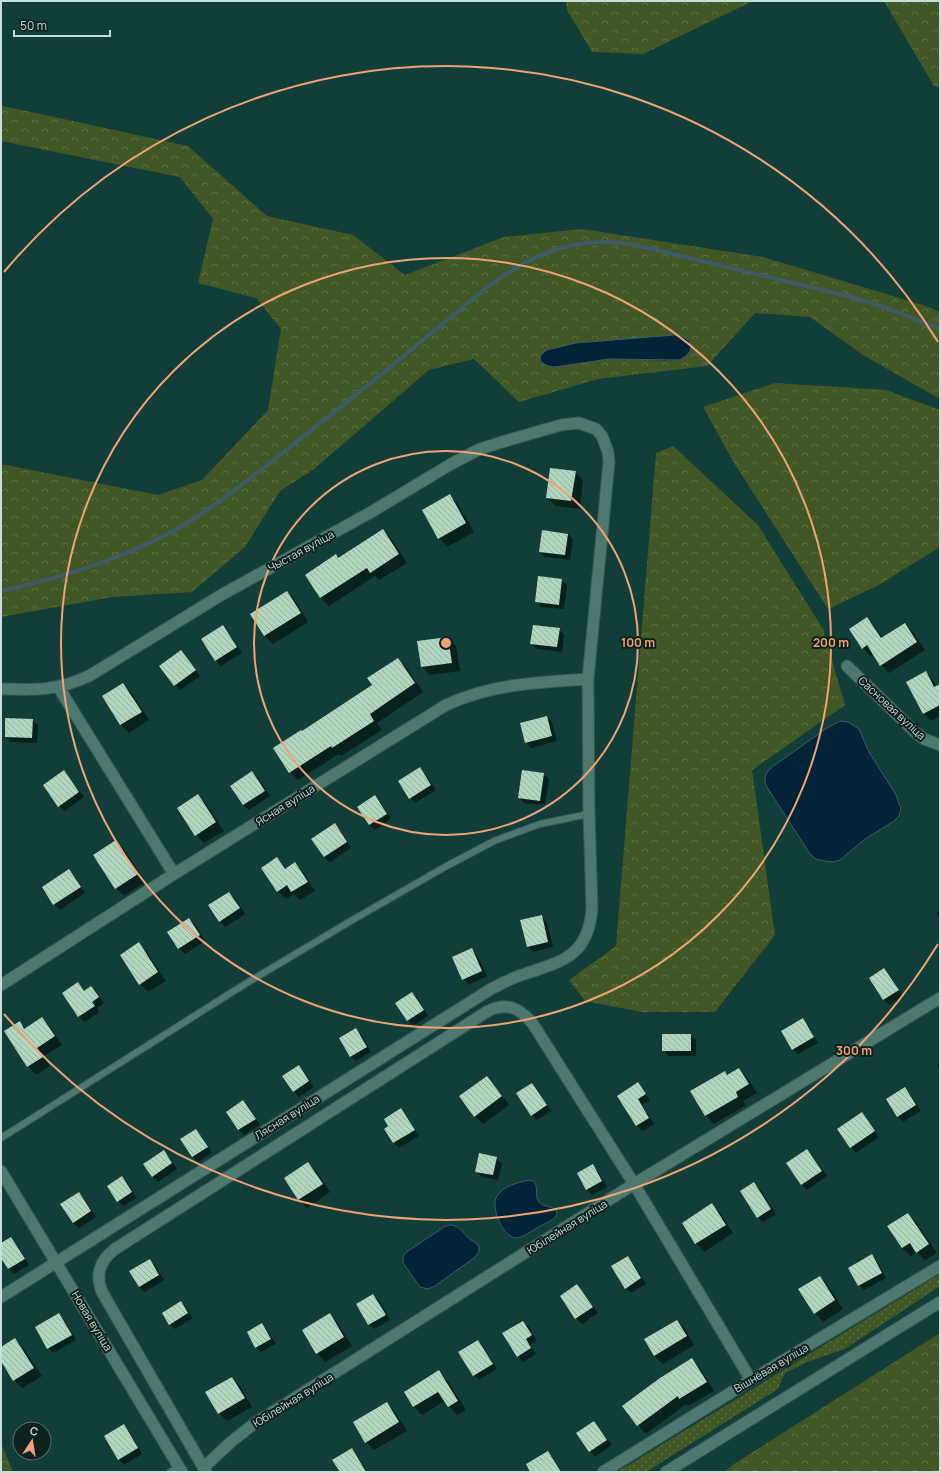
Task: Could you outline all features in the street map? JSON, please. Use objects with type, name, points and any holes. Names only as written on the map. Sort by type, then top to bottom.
[{"type":"street","name":"Чыстая вуліца","points":[[1,689],[39,690],[59,688],[79,681],[93,674],[223,594],[373,511],[451,464],[480,449],[571,423],[587,425],[596,429],[602,436],[608,452],[609,462],[588,679]]},
{"type":"street","name":"Сасновая вуліца","points":[[847,666],[915,732],[924,739],[940,745]]},
{"type":"street","points":[[588,679],[589,814]]},
{"type":"street","name":"Ясная вуліца","points":[[1,985],[174,874],[446,705],[472,694],[504,686],[543,681],[588,679]]},
{"type":"street","points":[[59,688],[174,874]]},
{"type":"street","name":"Лясная вуліца","points":[[1,1297],[491,989],[516,977],[560,962],[570,956],[584,940],[591,919],[589,814]]},
{"type":"street","name":"Юбілейная вуліца","points":[[205,1470],[232,1441],[255,1423],[634,1184],[940,998]]},
{"type":"street","name":"Лясная вуліца","points":[[205,1470],[102,1292],[99,1272],[104,1259],[115,1249],[488,1011],[500,1007],[515,1009],[522,1013],[533,1024],[634,1184],[751,1380]]},
{"type":"street","name":"Новая вуліца","points":[[1,1171],[57,1262],[177,1470]]},
{"type":"street","name":"Вішнёвая вуліца","points":[[603,1472],[751,1380],[940,1266]]},
{"type":"street","points":[[666,1472],[940,1302]]},
{"type":"lane","points":[[1,1138],[245,984],[424,878],[494,841],[540,824],[589,814]]},
{"type":"green space","points":[[566,1],[753,1],[643,54],[592,52],[567,10]]},
{"type":"green space","points":[[884,1],[940,1],[940,87],[934,86]]},
{"type":"green space","points":[[1,106],[188,146],[267,216],[353,235],[405,275],[504,237],[582,229],[763,257],[926,306],[940,312],[940,399],[863,355],[810,317],[755,313],[707,366],[598,379],[519,402],[474,359],[429,370],[314,469],[280,491],[245,547],[192,592],[113,597],[1,617],[1,464],[158,495],[202,480],[268,410],[281,329],[256,298],[198,283],[213,219],[180,177],[1,141]],"holes":[[[675,335],[682,336],[673,361],[609,359],[555,367],[544,364],[540,359],[543,353],[547,350],[576,343]]]},
{"type":"green space","points":[[775,383],[886,390],[940,410],[940,547],[877,586],[828,609],[734,463],[703,407]]},
{"type":"green space","points":[[673,446],[758,525],[823,629],[845,705],[752,770],[775,935],[715,1012],[642,1012],[585,1001],[569,980],[616,946],[656,453]]},
{"type":"green space","points":[[940,1274],[940,1286],[845,1349],[807,1362],[785,1373],[778,1389],[646,1472],[617,1472]]},
{"type":"green space","points":[[940,1333],[940,1472],[724,1472],[734,1464]]},
{"type":"green space","points":[[1,1443],[13,1472],[1,1472]]},
{"type":"water","points":[[675,335],[686,339],[691,345],[689,353],[679,360],[609,359],[555,367],[544,364],[540,359],[543,353],[547,350],[576,343]]},
{"type":"water","points":[[840,721],[848,722],[859,729],[869,752],[896,795],[901,809],[899,816],[894,821],[865,839],[840,860],[833,862],[816,859],[810,854],[767,787],[765,779],[766,774],[772,767],[827,728]]},
{"type":"water","points":[[530,1180],[535,1184],[537,1199],[539,1202],[555,1209],[557,1214],[550,1221],[525,1235],[515,1238],[506,1232],[498,1220],[495,1201],[497,1196],[507,1187],[516,1183]]},
{"type":"water","points":[[450,1225],[457,1227],[468,1238],[477,1244],[479,1246],[479,1252],[474,1258],[435,1286],[428,1289],[420,1287],[403,1263],[405,1253],[444,1227]]},
{"type":"building","points":[[550,468],[576,471],[571,501],[546,498]]},
{"type":"building","points":[[450,494],[466,523],[438,539],[422,510]]},
{"type":"building","points":[[383,529],[399,554],[370,573],[367,568],[320,598],[305,575],[336,554],[338,558]]},
{"type":"building","points":[[542,530],[568,534],[565,555],[539,552]]},
{"type":"building","points":[[538,576],[562,579],[559,605],[535,602]]},
{"type":"building","points":[[287,591],[301,613],[264,636],[250,614]]},
{"type":"building","points":[[867,617],[881,638],[905,623],[917,642],[880,666],[867,645],[862,649],[849,629]]},
{"type":"building","points":[[223,625],[237,647],[215,661],[201,639]]},
{"type":"building","points":[[533,625],[560,628],[557,647],[530,644]]},
{"type":"building","points":[[448,637],[452,663],[421,667],[417,641]]},
{"type":"building","points":[[181,650],[196,670],[174,686],[159,666]]},
{"type":"building","points":[[398,658],[415,683],[370,714],[374,721],[289,773],[273,748],[301,730],[302,731],[372,685],[367,678]]},
{"type":"building","points":[[926,671],[934,687],[940,684],[940,705],[923,714],[906,682]]},
{"type":"building","points":[[123,683],[142,712],[120,725],[102,696]]},
{"type":"building","points":[[547,716],[552,736],[525,743],[520,723]]},
{"type":"building","points":[[5,718],[33,719],[32,738],[5,737]]},
{"type":"building","points":[[420,767],[431,785],[409,799],[398,781]]},
{"type":"building","points":[[64,770],[79,792],[58,807],[43,785]]},
{"type":"building","points":[[522,770],[544,773],[540,801],[518,798]]},
{"type":"building","points":[[252,771],[265,791],[243,805],[230,786]]},
{"type":"building","points":[[198,794],[216,822],[195,836],[177,808]]},
{"type":"building","points":[[375,795],[387,814],[369,825],[357,807]]},
{"type":"building","points":[[335,823],[347,842],[324,857],[311,839]]},
{"type":"building","points":[[116,840],[138,874],[115,889],[93,855]]},
{"type":"building","points":[[277,857],[285,869],[295,862],[308,882],[291,892],[287,885],[277,892],[261,868]]},
{"type":"building","points":[[69,869],[81,887],[53,905],[42,887]]},
{"type":"building","points":[[229,892],[240,908],[219,922],[208,905]]},
{"type":"building","points":[[542,915],[548,942],[527,947],[520,920]]},
{"type":"building","points":[[189,918],[200,935],[178,949],[167,932]]},
{"type":"building","points":[[139,942],[158,972],[139,985],[120,955]]},
{"type":"building","points":[[472,948],[482,971],[462,980],[452,957]]},
{"type":"building","points":[[884,968],[899,990],[883,1000],[869,978]]},
{"type":"building","points":[[78,982],[84,991],[91,986],[99,997],[92,1002],[95,1006],[78,1017],[62,993]]},
{"type":"building","points":[[412,992],[424,1010],[407,1021],[395,1003]]},
{"type":"building","points":[[42,1017],[55,1036],[37,1048],[43,1057],[27,1067],[4,1031],[20,1021],[24,1029]]},
{"type":"building","points":[[803,1018],[814,1037],[792,1050],[781,1031]]},
{"type":"building","points":[[356,1028],[367,1047],[350,1057],[339,1038]]},
{"type":"building","points":[[662,1034],[691,1034],[691,1051],[662,1051]]},
{"type":"building","points":[[299,1065],[309,1081],[293,1092],[282,1076]]},
{"type":"building","points":[[739,1068],[749,1084],[736,1092],[738,1097],[705,1116],[690,1091],[725,1071],[727,1075]]},
{"type":"building","points":[[487,1076],[502,1096],[474,1117],[459,1096]]},
{"type":"building","points":[[638,1082],[646,1094],[638,1099],[649,1118],[636,1126],[617,1096]]},
{"type":"building","points":[[532,1083],[547,1105],[531,1116],[516,1093]]},
{"type":"building","points":[[905,1087],[916,1105],[897,1117],[886,1099]]},
{"type":"building","points":[[243,1100],[256,1119],[238,1130],[226,1112]]},
{"type":"building","points":[[401,1108],[415,1130],[393,1143],[384,1129],[388,1126],[384,1119]]},
{"type":"building","points":[[862,1112],[875,1131],[850,1148],[837,1129]]},
{"type":"building","points":[[196,1129],[208,1147],[192,1157],[180,1139]]},
{"type":"building","points":[[807,1149],[822,1171],[801,1185],[786,1163]]},
{"type":"building","points":[[164,1150],[172,1163],[152,1177],[143,1164]]},
{"type":"building","points":[[479,1153],[497,1157],[493,1175],[475,1172]]},
{"type":"building","points":[[308,1162],[323,1184],[298,1200],[284,1178]]},
{"type":"building","points":[[593,1164],[602,1181],[586,1190],[577,1173]]},
{"type":"building","points":[[122,1176],[132,1192],[117,1202],[107,1186]]},
{"type":"building","points":[[754,1182],[771,1209],[757,1218],[740,1191]]},
{"type":"building","points":[[79,1192],[91,1211],[73,1223],[60,1204]]},
{"type":"building","points":[[712,1203],[726,1225],[695,1244],[682,1223]]},
{"type":"building","points":[[908,1213],[929,1244],[916,1253],[910,1243],[902,1248],[887,1226]]},
{"type":"building","points":[[11,1237],[25,1259],[8,1269],[1,1258],[1,1243]]},
{"type":"building","points":[[872,1254],[882,1273],[858,1286],[848,1268]]},
{"type":"building","points":[[628,1256],[641,1278],[625,1289],[611,1266]]},
{"type":"building","points":[[150,1259],[159,1275],[139,1287],[129,1271]]},
{"type":"building","points":[[820,1276],[835,1300],[814,1314],[798,1289]]},
{"type":"building","points":[[577,1284],[593,1307],[575,1319],[560,1296]]},
{"type":"building","points":[[373,1294],[386,1315],[368,1325],[356,1304]]},
{"type":"building","points":[[181,1301],[188,1313],[169,1325],[162,1313]]},
{"type":"building","points":[[59,1313],[72,1335],[47,1349],[35,1327]]},
{"type":"building","points":[[330,1313],[344,1337],[316,1354],[302,1330]]},
{"type":"building","points":[[677,1320],[687,1336],[654,1356],[644,1339]]},
{"type":"building","points":[[523,1321],[532,1335],[526,1339],[531,1348],[517,1357],[502,1333]]},
{"type":"building","points":[[262,1323],[271,1339],[255,1348],[247,1332]]},
{"type":"building","points":[[15,1338],[34,1368],[13,1381],[1,1361],[1,1347]]},
{"type":"building","points":[[478,1340],[493,1364],[473,1376],[458,1352]]},
{"type":"building","points":[[692,1358],[707,1382],[679,1399],[678,1396],[637,1426],[622,1406],[660,1378]]},
{"type":"building","points":[[439,1370],[458,1401],[448,1407],[438,1392],[413,1407],[404,1392]]},
{"type":"building","points":[[232,1377],[245,1398],[218,1414],[205,1392]]},
{"type":"building","points":[[387,1402],[399,1422],[365,1443],[353,1422]]},
{"type":"building","points":[[594,1421],[607,1440],[589,1452],[576,1433]]},
{"type":"building","points":[[124,1424],[138,1448],[118,1460],[104,1436]]},
{"type":"building","points":[[352,1448],[366,1472],[340,1472],[332,1460]]},
{"type":"building","points":[[548,1451],[561,1472],[530,1472],[526,1464]]},
{"type":"waterway","points":[[1,591],[69,574],[135,550],[191,521],[231,493],[334,413],[486,288],[514,269],[543,254],[558,249],[591,243],[611,242],[635,245],[848,296],[889,309],[940,329]]}]
